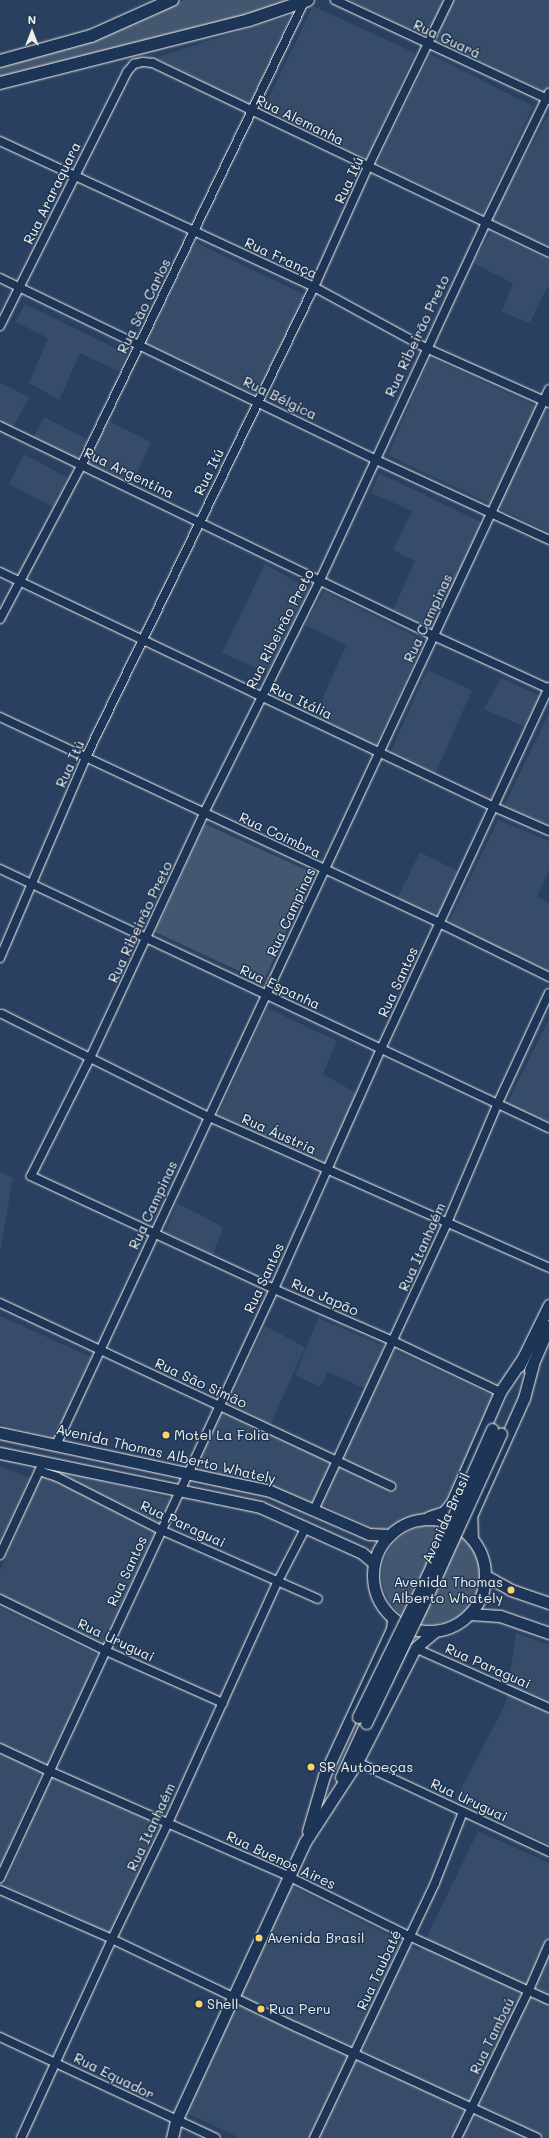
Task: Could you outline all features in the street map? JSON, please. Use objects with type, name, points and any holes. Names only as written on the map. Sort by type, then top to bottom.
[{"type":"main road","points":[[0,61],[91,36],[172,0]]},
{"type":"main road","points":[[0,83],[248,20],[306,1]]},
{"type":"main road","name":"Avenida Brasil","points":[[496,1431],[522,1359],[549,1305]]},
{"type":"main road","name":"Avenida Brasil","points":[[172,2138],[176,2121],[232,1997],[362,1720],[426,1578],[496,1431],[533,1364],[549,1326]]},
{"type":"main road","name":"Avenida Brasil","points":[[418,1520],[444,1512],[452,1502],[500,1392],[522,1359]]},
{"type":"main road","name":"Avenida Brasil","points":[[472,1539],[471,1516],[524,1398],[533,1364]]},
{"type":"main road","name":"Avenida Thomas Alberto Whately","points":[[0,1433],[270,1491],[369,1534],[390,1535]]},
{"type":"main road","points":[[0,1453],[41,1467],[260,1507],[362,1553],[374,1563]]},
{"type":"main road","points":[[433,1519],[448,1522],[461,1529],[472,1539],[482,1556],[486,1576],[481,1596],[470,1614],[453,1626],[434,1632],[407,1627],[393,1619],[383,1608],[376,1594],[372,1578],[374,1563],[380,1548],[390,1535],[403,1526],[418,1520],[433,1519]]},
{"type":"main road","points":[[486,1576],[511,1590],[549,1603]]},
{"type":"main road","points":[[470,1614],[500,1616],[549,1633]]},
{"type":"main road","name":"Avenida Brasil","points":[[319,1811],[324,1776],[392,1629],[393,1619]]},
{"type":"main road","name":"Avenida Brasil","points":[[319,1811],[357,1762],[415,1648],[434,1632]]},
{"type":"main road","name":"Avenida Brasil","points":[[164,2138],[170,2126],[176,2121]]},
{"type":"street","name":"Rua Guará","points":[[335,0],[428,45],[548,97]]},
{"type":"street","name":"Rua Itú","points":[[0,958],[33,884],[86,757],[314,287],[368,167],[449,0]]},
{"type":"street","name":"Rua São Carlos","points":[[0,619],[82,464],[306,1]]},
{"type":"street","name":"Rua Alemanha","points":[[127,72],[134,64],[153,63],[485,224],[549,253]]},
{"type":"street","name":"Rua Araraquara","points":[[0,326],[127,72]]},
{"type":"street","name":"Rua Ribeirão Preto","points":[[31,1176],[147,939],[204,813],[320,580],[374,458],[485,224],[548,97]]},
{"type":"street","name":"Rua França","points":[[0,142],[314,287],[426,348],[546,402]]},
{"type":"street","name":"Rua Bélgica","points":[[0,278],[374,458],[549,540]]},
{"type":"street","name":"Rua Campinas","points":[[56,1445],[492,512],[546,402],[549,390]]},
{"type":"street","name":"Rua Argentina","points":[[0,426],[200,521],[434,636],[549,688]]},
{"type":"street","name":"Rua Itália","points":[[0,572],[494,807],[549,831]]},
{"type":"street","name":"Rua Santos","points":[[0,1878],[106,1651],[186,1474],[274,1289],[439,923],[549,688]]},
{"type":"street","name":"Rua Coimbra","points":[[0,717],[439,923],[549,977]]},
{"type":"street","name":"Rua Espanha","points":[[0,868],[497,1105],[549,1128]]},
{"type":"street","name":"Rua Itanhaém","points":[[314,1510],[447,1223],[497,1105],[549,993]]},
{"type":"street","name":"Rua Áustria","points":[[2,1014],[209,1117],[549,1268]]},
{"type":"street","name":"Rua Japão","points":[[31,1176],[274,1289],[393,1341],[500,1392]]},
{"type":"street","name":"Rua São Simão","points":[[0,1303],[391,1486]]},
{"type":"street","name":"Rua Paraguai","points":[[41,1467],[57,1477],[161,1530],[318,1599]]},
{"type":"street","points":[[0,1556],[41,1467]]},
{"type":"street","name":"Rua Itanhaém","points":[[21,2138],[57,2062],[112,1938],[168,1823],[278,1581],[306,1527]]},
{"type":"street","name":"Rua Uruguai","points":[[0,1599],[106,1651],[223,1703]]},
{"type":"street","name":"Rua Paraguai","points":[[415,1648],[549,1708]]},
{"type":"street","name":"Rua Buenos Aires","points":[[0,1748],[288,1876],[409,1936],[549,2000]]},
{"type":"street","name":"Rua Uruguai","points":[[357,1762],[549,1852]]},
{"type":"street","name":"Rua Taubaté","points":[[314,2138],[435,1882],[463,1812]]},
{"type":"street","points":[[0,1890],[112,1938],[232,1997],[473,2107],[537,2138]]},
{"type":"street","name":"Rua Tambaú","points":[[456,2138],[473,2107],[529,1990],[549,1944]]},
{"type":"street","name":"Rua Equador","points":[[0,2037],[57,2062],[176,2121],[216,2138]]},
{"type":"shaded area","points":[[183,0],[296,0],[255,14],[0,77],[0,67],[93,41],[153,15]]},
{"type":"shaded area","points":[[349,0],[549,0],[549,94]]},
{"type":"shaded area","points":[[313,6],[415,53],[366,160],[264,108]]},
{"type":"shaded area","points":[[292,14],[250,105],[155,58]]},
{"type":"shaded area","points":[[430,54],[533,106],[482,216],[377,163]]},
{"type":"shaded area","points":[[549,115],[549,247],[491,219]]},
{"type":"shaded area","points":[[491,232],[549,260],[549,288],[547,287],[530,323],[502,312],[513,283],[473,263]]},
{"type":"shaded area","points":[[195,242],[305,295],[260,397],[146,343]]},
{"type":"shaded area","points":[[25,304],[127,354],[118,371],[80,353],[59,400],[29,383],[48,338],[16,322]]},
{"type":"shaded area","points":[[430,357],[549,412],[549,532],[388,455]]},
{"type":"shaded area","points":[[0,383],[30,397],[7,436],[0,432]]},
{"type":"shaded area","points":[[44,417],[87,439],[73,465],[30,445]]},
{"type":"shaded area","points":[[108,421],[151,442],[129,490],[84,470]]},
{"type":"shaded area","points":[[24,454],[68,478],[53,507],[9,484]]},
{"type":"shaded area","points":[[379,473],[483,523],[434,631],[393,610],[415,561],[393,550],[412,511],[371,493]]},
{"type":"shaded area","points":[[265,564],[310,590],[270,674],[222,653]]},
{"type":"shaded area","points":[[324,591],[424,641],[376,746],[315,716],[346,645],[305,625]]},
{"type":"shaded area","points":[[427,670],[472,690],[435,775],[390,753]]},
{"type":"shaded area","points":[[501,678],[540,696],[525,727],[484,709]]},
{"type":"shaded area","points":[[549,713],[549,825],[504,806]]},
{"type":"shaded area","points":[[498,820],[549,841],[549,869],[537,897],[549,903],[549,973],[448,924]]},
{"type":"shaded area","points":[[205,824],[313,873],[263,982],[155,932]]},
{"type":"shaded area","points":[[420,852],[457,871],[437,918],[397,899]]},
{"type":"shaded area","points":[[267,1008],[337,1041],[323,1074],[358,1094],[326,1165],[218,1115]]},
{"type":"shaded area","points":[[549,1019],[549,1122],[507,1104]]},
{"type":"shaded area","points":[[0,1172],[13,1178],[0,1253]]},
{"type":"shaded area","points":[[177,1203],[223,1227],[213,1255],[165,1232]]},
{"type":"shaded area","points":[[0,1316],[91,1357],[54,1438],[0,1424]]},
{"type":"shaded area","points":[[318,1318],[384,1346],[366,1389],[328,1372],[320,1387],[295,1375]]},
{"type":"shaded area","points":[[265,1326],[305,1347],[270,1426],[227,1405]]},
{"type":"shaded area","points":[[394,1350],[494,1396],[446,1500],[431,1512],[380,1531],[321,1504]]},
{"type":"shaded area","points":[[220,1412],[332,1463],[313,1505],[192,1472]]},
{"type":"shaded area","points":[[0,1466],[30,1478],[0,1543]]},
{"type":"shaded area","points":[[46,1466],[172,1499],[104,1644],[0,1594],[0,1571]]},
{"type":"shaded area","points":[[431,1526],[450,1529],[466,1540],[477,1556],[480,1575],[477,1594],[466,1610],[450,1621],[431,1624],[412,1621],[396,1610],[385,1594],[382,1575],[385,1556],[396,1540],[412,1529]]},
{"type":"shaded area","points":[[0,1607],[98,1655],[47,1766],[0,1743]]},
{"type":"shaded area","points":[[516,1633],[549,1645],[549,1844],[455,1800],[506,1703]]},
{"type":"shaded area","points":[[0,1753],[41,1772],[0,1869]]},
{"type":"shaded area","points":[[51,1777],[160,1825],[111,1934],[5,1885]]},
{"type":"shaded area","points":[[478,1831],[549,1863],[549,2138],[240,2138],[185,2112],[291,1886],[420,1951]]},
{"type":"place","name":"Motel La Folia","points":[[166,1435]]},
{"type":"place","name":"Avenida Thomas Alberto Whately","points":[[511,1590]]},
{"type":"place","name":"SR Autopeças","points":[[311,1767]]},
{"type":"place","name":"Avenida Brasil","points":[[259,1938]]},
{"type":"place","name":"Shell","points":[[199,2004]]},
{"type":"place","name":"Rua Peru","points":[[261,2009]]}]
